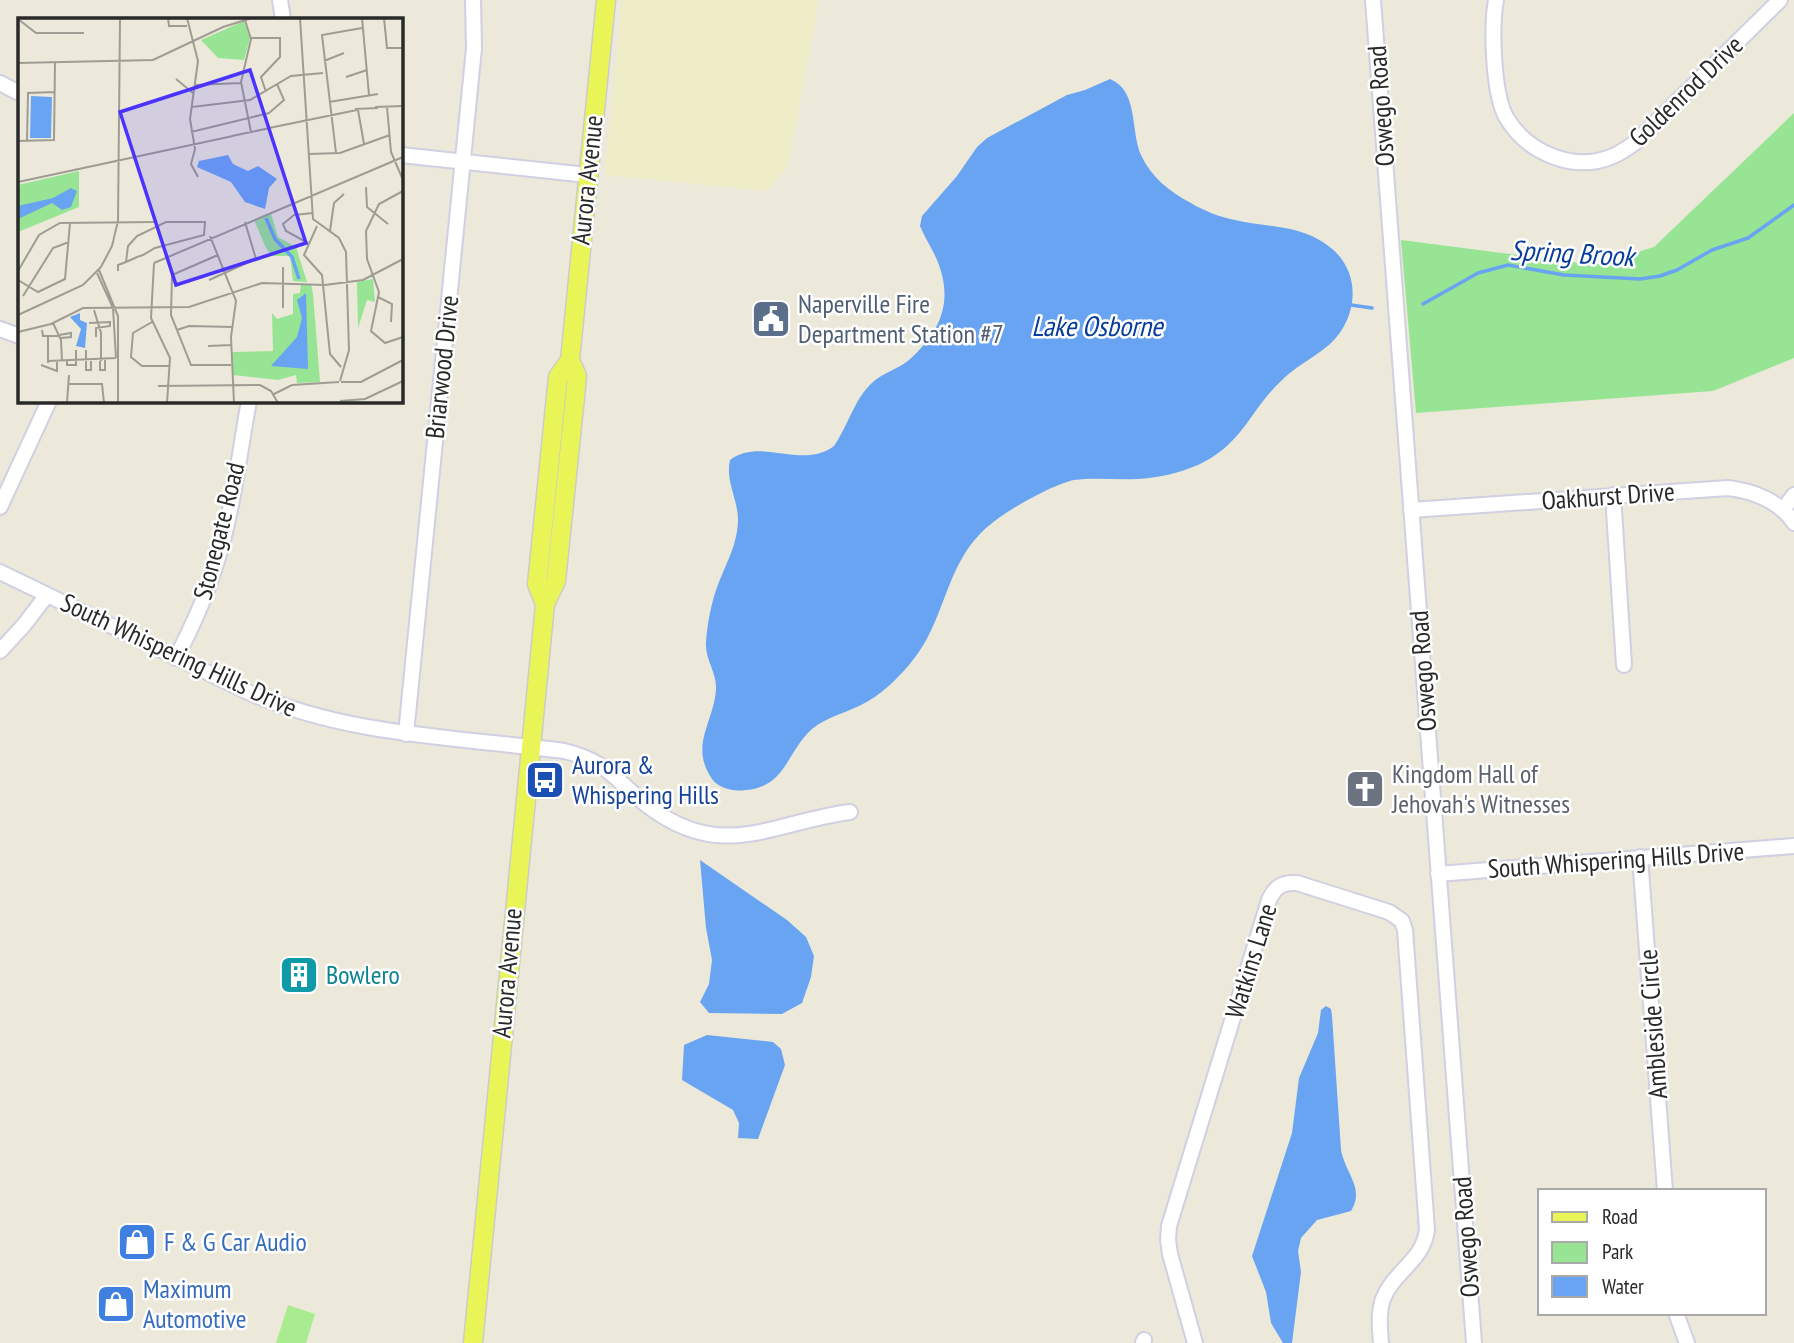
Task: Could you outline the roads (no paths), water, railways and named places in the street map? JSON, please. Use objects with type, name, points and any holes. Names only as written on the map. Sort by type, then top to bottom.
[{"type":"main road","name":"Aurora Avenue","points":[[473,1343],[545,604],[537,584],[558,377],[570,360],[606,0]]},
{"type":"street","points":[[280,0],[283,18]]},
{"type":"street","name":"Briarwood Drive","points":[[406,734],[474,48],[473,0]]},
{"type":"street","name":"Oswego Road","points":[[1373,0],[1474,1343]]},
{"type":"street","name":"Goldenrod Drive","points":[[1496,0],[1496,79],[1505,116],[1517,132],[1532,145],[1556,158],[1578,162],[1611,157],[1636,142],[1780,0]]},
{"type":"street","points":[[0,83],[18,92]]},
{"type":"street","points":[[402,155],[587,174]]},
{"type":"street","points":[[0,329],[18,336]]},
{"type":"street","points":[[0,507],[49,402]]},
{"type":"street","name":"Stonegate Road","points":[[176,658],[195,621],[217,562],[226,528],[249,402]]},
{"type":"street","name":"Oakhurst Drive","points":[[1411,510],[1728,488],[1757,494],[1783,510],[1794,523]]},
{"type":"street","points":[[1613,495],[1624,665]]},
{"type":"street","points":[[1783,510],[1794,495]]},
{"type":"street","name":"South Whispering Hills Drive","points":[[0,572],[176,658],[284,707],[348,725],[406,734],[530,746],[592,759],[662,816],[690,829],[735,836],[750,835],[821,816],[850,812]]},
{"type":"street","points":[[0,651],[47,595]]},
{"type":"street","name":"South Whispering Hills Drive","points":[[1438,874],[1794,846]]},
{"type":"street","name":"Ambleside Circle","points":[[1640,857],[1665,1189]]},
{"type":"street","name":"Watkins Lane","points":[[1195,1343],[1170,1254],[1169,1226],[1269,900],[1273,891],[1287,883],[1297,883],[1389,912],[1402,921],[1405,930],[1427,1230],[1420,1254],[1384,1297],[1380,1307],[1381,1343]]},
{"type":"street","points":[[1677,1315],[1687,1343]]},
{"type":"water","name":"Lake Osborne","points":[[1110,79],[1126,92],[1138,145],[1145,163],[1169,189],[1196,206],[1229,219],[1285,228],[1309,235],[1320,240],[1341,258],[1352,283],[1351,309],[1346,322],[1330,344],[1280,382],[1235,438],[1213,457],[1191,468],[1161,476],[1065,482],[998,518],[975,539],[963,556],[922,648],[893,682],[868,701],[812,729],[785,767],[770,782],[746,790],[722,787],[712,779],[705,767],[703,745],[716,689],[706,649],[709,620],[716,589],[737,530],[738,514],[729,476],[730,460],[755,451],[809,455],[822,453],[834,446],[866,389],[877,379],[909,360],[920,349],[941,314],[944,302],[942,275],[920,226],[922,216],[987,138],[1067,95]]},
{"type":"water","points":[[700,860],[787,920],[806,937],[814,956],[811,977],[802,1003],[782,1014],[709,1013],[700,1002],[709,984],[712,960],[706,928]]},
{"type":"water","points":[[1326,1006],[1331,1009],[1332,1016],[1341,1150],[1355,1188],[1355,1203],[1351,1211],[1317,1220],[1301,1238],[1298,1251],[1301,1272],[1292,1343],[1283,1343],[1271,1323],[1266,1292],[1252,1256],[1292,1133],[1299,1078],[1318,1033],[1321,1010]]},
{"type":"water","points":[[707,1035],[773,1042],[781,1049],[785,1065],[758,1139],[738,1138],[739,1123],[733,1110],[682,1080],[684,1045]]},
{"type":"waterway","name":"Spring Brook","points":[[1423,304],[1478,273],[1508,265],[1564,275],[1640,279],[1660,276],[1677,270],[1712,250],[1748,238],[1794,205]]},
{"type":"waterway","name":"Spring Brook","points":[[1351,305],[1372,308]]},
{"type":"place","name":"Naperville Fire Department Station #7","points":[[771,319]]},
{"type":"place","name":"Aurora & Whispering Hills","points":[[545,780]]},
{"type":"place","name":"Kingdom Hall of Jehovah's Witnesses","points":[[1365,789]]},
{"type":"place","name":"Bowlero","points":[[299,975]]},
{"type":"place","name":"F & G Car Audio","points":[[137,1242]]},
{"type":"place","name":"Maximum Automotive","points":[[116,1304]]}]
